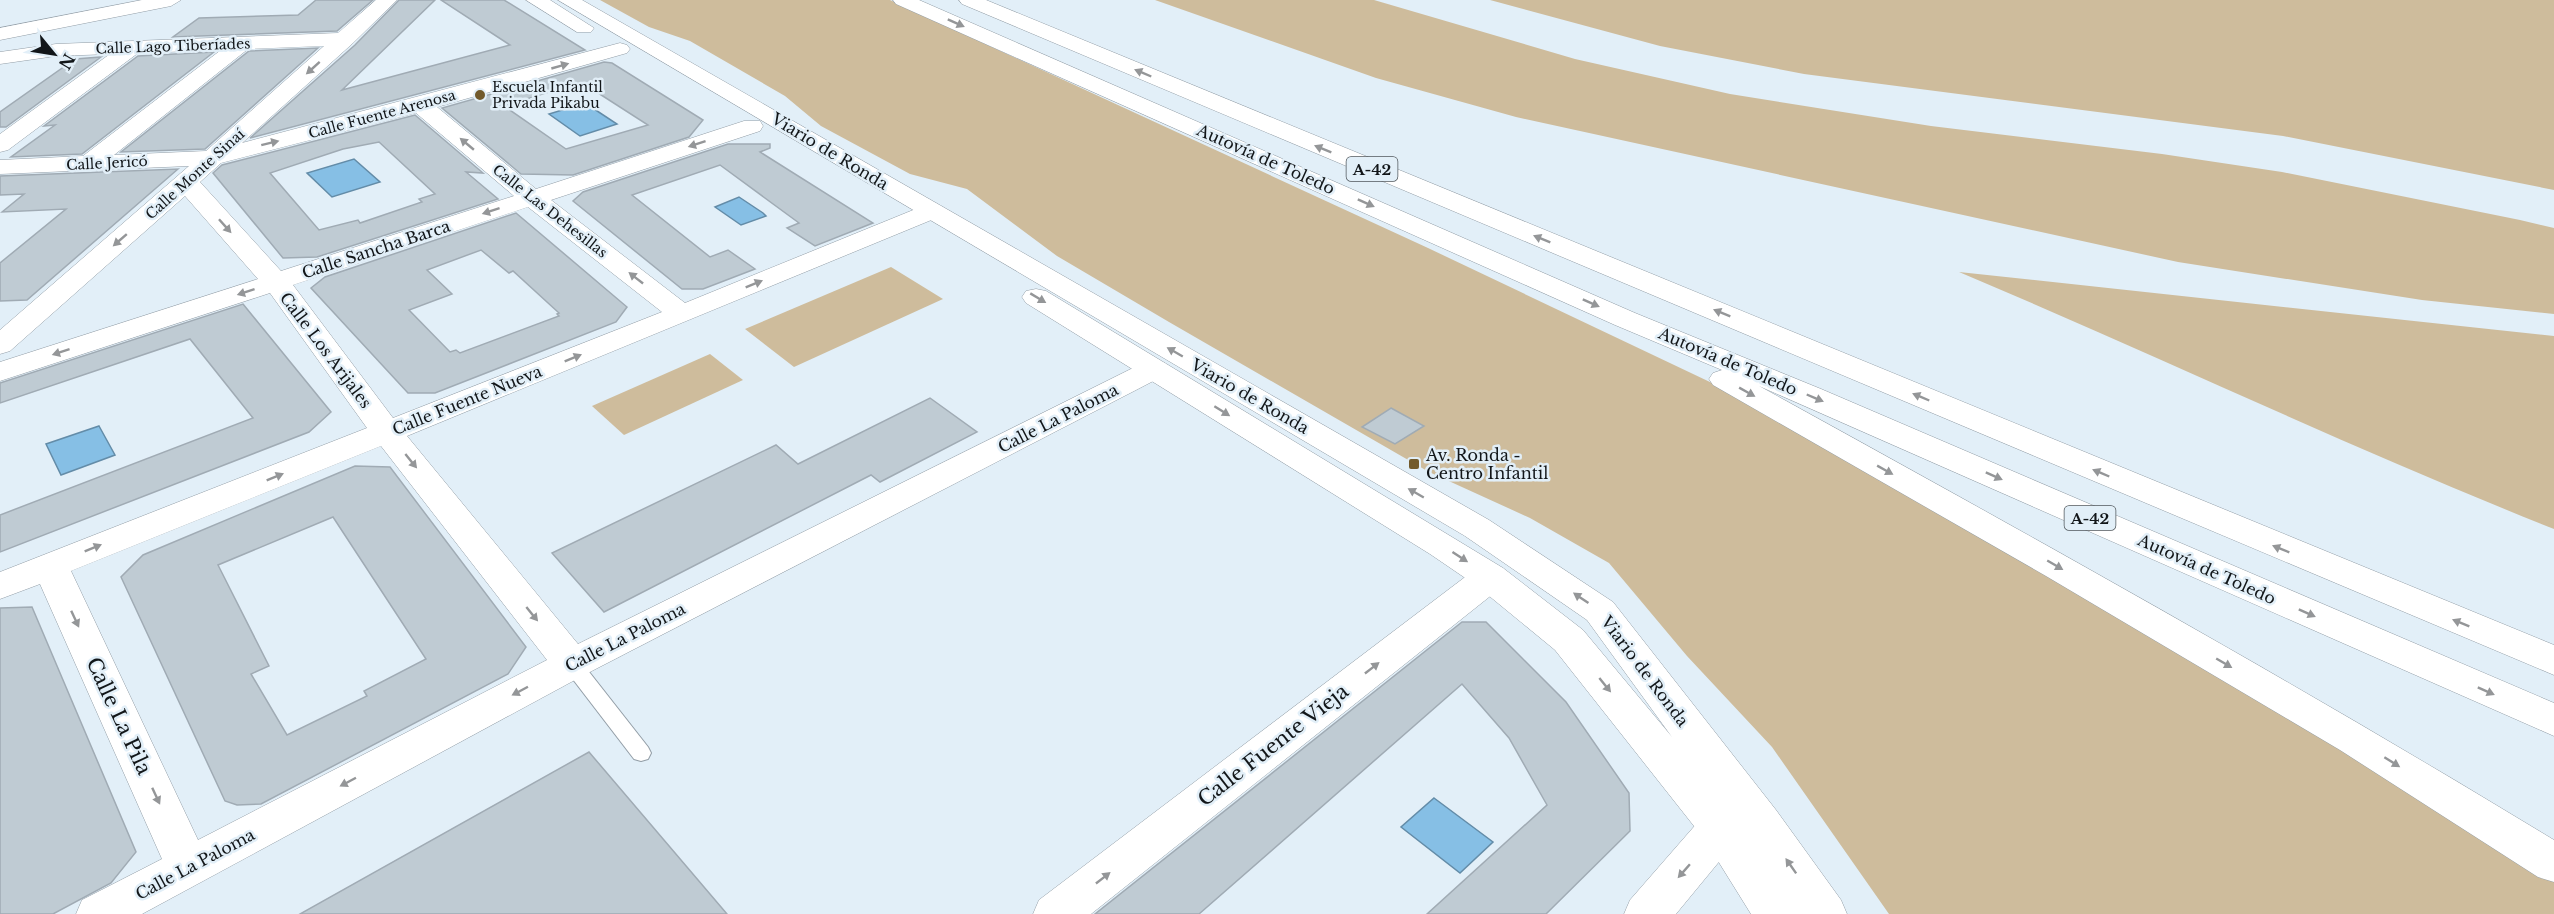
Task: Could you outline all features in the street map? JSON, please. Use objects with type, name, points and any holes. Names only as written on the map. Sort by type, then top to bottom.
[{"type":"main road","points":[[54,0],[72,21]]},
{"type":"main road","points":[[0,34],[171,0]]},
{"type":"main road","name":"Calle Monte Sinaí","points":[[0,345],[213,158],[387,0]]},
{"type":"main road","name":"Viario de Ronda","points":[[536,0],[752,126],[921,215],[1476,528],[1600,611],[1760,823],[1824,914]]},
{"type":"main road","name":"Viario de Ronda","points":[[568,0],[921,215],[1154,369],[1490,577],[1569,640],[1722,827],[1777,914]]},
{"type":"main road","name":"Autovía de Toledo","points":[[903,0],[1625,319],[1810,396],[2554,720]]},
{"type":"main road","name":"Autovía de Toledo","points":[[969,0],[2554,661]]},
{"type":"main road","points":[[0,72],[72,21]]},
{"type":"main road","name":"Calle Lago Tiberíades","points":[[0,58],[56,50],[346,39]]},
{"type":"main road","points":[[89,164],[243,43]]},
{"type":"main road","points":[[0,145],[133,47]]},
{"type":"main road","name":"Calle Fuente Arenosa","points":[[213,158],[420,105],[620,49]]},
{"type":"main road","name":"Calle Las Dehesillas","points":[[420,105],[532,198],[682,314]]},
{"type":"main road","name":"Calle Sancha Barca","points":[[0,372],[752,126]]},
{"type":"main road","name":"Calle Jericó","points":[[0,168],[213,158]]},
{"type":"main road","name":"Calle Los Arijales","points":[[186,182],[276,282],[387,432],[572,664]]},
{"type":"main road","name":"Calle Fuente Nueva","points":[[0,585],[682,314],[921,215]]},
{"type":"main road","points":[[1625,319],[1655,341],[2059,567],[2355,739],[2554,863]]},
{"type":"main road","name":"Calle La Paloma","points":[[99,914],[572,664],[1154,369]]},
{"type":"main road","name":"Calle La Pila","points":[[50,566],[188,867]]},
{"type":"main road","name":"Calle Fuente Vieja","points":[[1056,914],[1490,577]]},
{"type":"main road","points":[[1647,914],[1722,827]]},
{"type":"lane","points":[[572,664],[641,753]]},
{"type":"shaded area","points":[[600,0],[890,0],[1428,248],[1834,441],[2554,861],[2554,914],[1889,914],[1772,747],[1687,656],[1609,563],[1530,518],[1429,472],[1169,322],[1057,256],[967,189],[910,174],[821,126],[785,96],[690,41],[649,27]]},
{"type":"shaded area","points":[[1155,0],[1374,0],[1575,59],[1730,94],[1931,126],[2162,154],[2282,172],[2520,220],[2554,228],[2554,314],[2422,300],[2178,262],[1516,117],[1376,78]]},
{"type":"shaded area","points":[[1490,0],[2554,0],[2554,190],[2283,136],[1804,74],[1660,46]]},
{"type":"shaded area","points":[[891,267],[943,299],[794,367],[745,329]]},
{"type":"shaded area","points":[[1959,272],[2554,336],[2554,529],[2404,467]]},
{"type":"shaded area","points":[[710,354],[743,380],[624,435],[592,406]]},
{"type":"water","points":[[585,103],[617,124],[580,136],[549,114]]},
{"type":"water","points":[[354,159],[380,182],[332,197],[307,173]]},
{"type":"water","points":[[739,197],[766,216],[741,225],[715,207]]},
{"type":"water","points":[[99,426],[115,455],[61,475],[46,444]]},
{"type":"water","points":[[1434,798],[1493,842],[1460,873],[1401,827]]},
{"type":"building","points":[[316,0],[373,0],[337,31],[173,37],[199,18],[298,15]]},
{"type":"building","points":[[399,0],[435,0],[342,90],[510,45],[441,0],[504,0],[585,50],[250,138],[355,45]]},
{"type":"building","points":[[318,48],[205,149],[121,152],[249,51]]},
{"type":"building","points":[[214,52],[82,154],[11,157],[55,125],[44,126],[138,56]]},
{"type":"building","points":[[101,57],[6,127],[0,127],[0,112],[75,59]]},
{"type":"building","points":[[604,62],[612,63],[703,120],[689,137],[573,175],[521,174],[442,108]],"holes":[[[581,82],[648,125],[566,149],[504,106]]]},
{"type":"building","points":[[415,115],[483,173],[466,172],[498,199],[317,257],[283,258],[213,173],[222,165]],"holes":[[[379,142],[435,194],[419,199],[422,202],[360,223],[358,220],[319,230],[270,173],[343,149]]]},
{"type":"building","points":[[728,144],[770,144],[770,148],[760,152],[873,223],[815,246],[787,228],[799,223],[720,165],[632,195],[710,257],[728,250],[755,269],[703,289],[682,289],[573,201],[583,192]]},
{"type":"building","points":[[178,169],[27,300],[0,301],[0,263],[66,209],[2,212],[24,194],[0,195],[0,176]]},
{"type":"building","points":[[516,213],[627,307],[616,322],[435,393],[408,393],[311,288],[325,277]],"holes":[[[481,250],[509,273],[513,271],[559,313],[557,314],[559,316],[460,353],[456,350],[450,352],[409,310],[452,294],[427,270]]]},
{"type":"building","points":[[243,304],[331,412],[309,432],[0,552],[0,515],[253,418],[190,339],[0,403],[0,383]]},
{"type":"building","points":[[930,398],[977,432],[880,482],[871,475],[604,612],[552,553],[776,445],[798,464]]},
{"type":"building","points":[[1391,408],[1424,426],[1395,444],[1362,427]]},
{"type":"building","points":[[355,466],[390,467],[526,647],[508,674],[261,804],[237,805],[225,801],[121,577],[143,555]],"holes":[[[333,517],[426,659],[364,691],[367,696],[287,735],[251,674],[269,666],[218,565]]]},
{"type":"building","points":[[32,607],[136,852],[111,883],[53,914],[0,914],[0,608]]},
{"type":"building","points":[[1462,622],[1486,622],[1566,702],[1629,793],[1630,831],[1546,914],[1427,914],[1547,805],[1509,738],[1462,684],[1199,914],[1095,914]]},
{"type":"building","points":[[589,752],[727,914],[300,914]]},
{"type":"place","name":"Escuela Infantil Privada Pikabu","points":[[480,95]]},
{"type":"place","name":"Av. Ronda - Centro Infantil","points":[[1414,464]]}]
